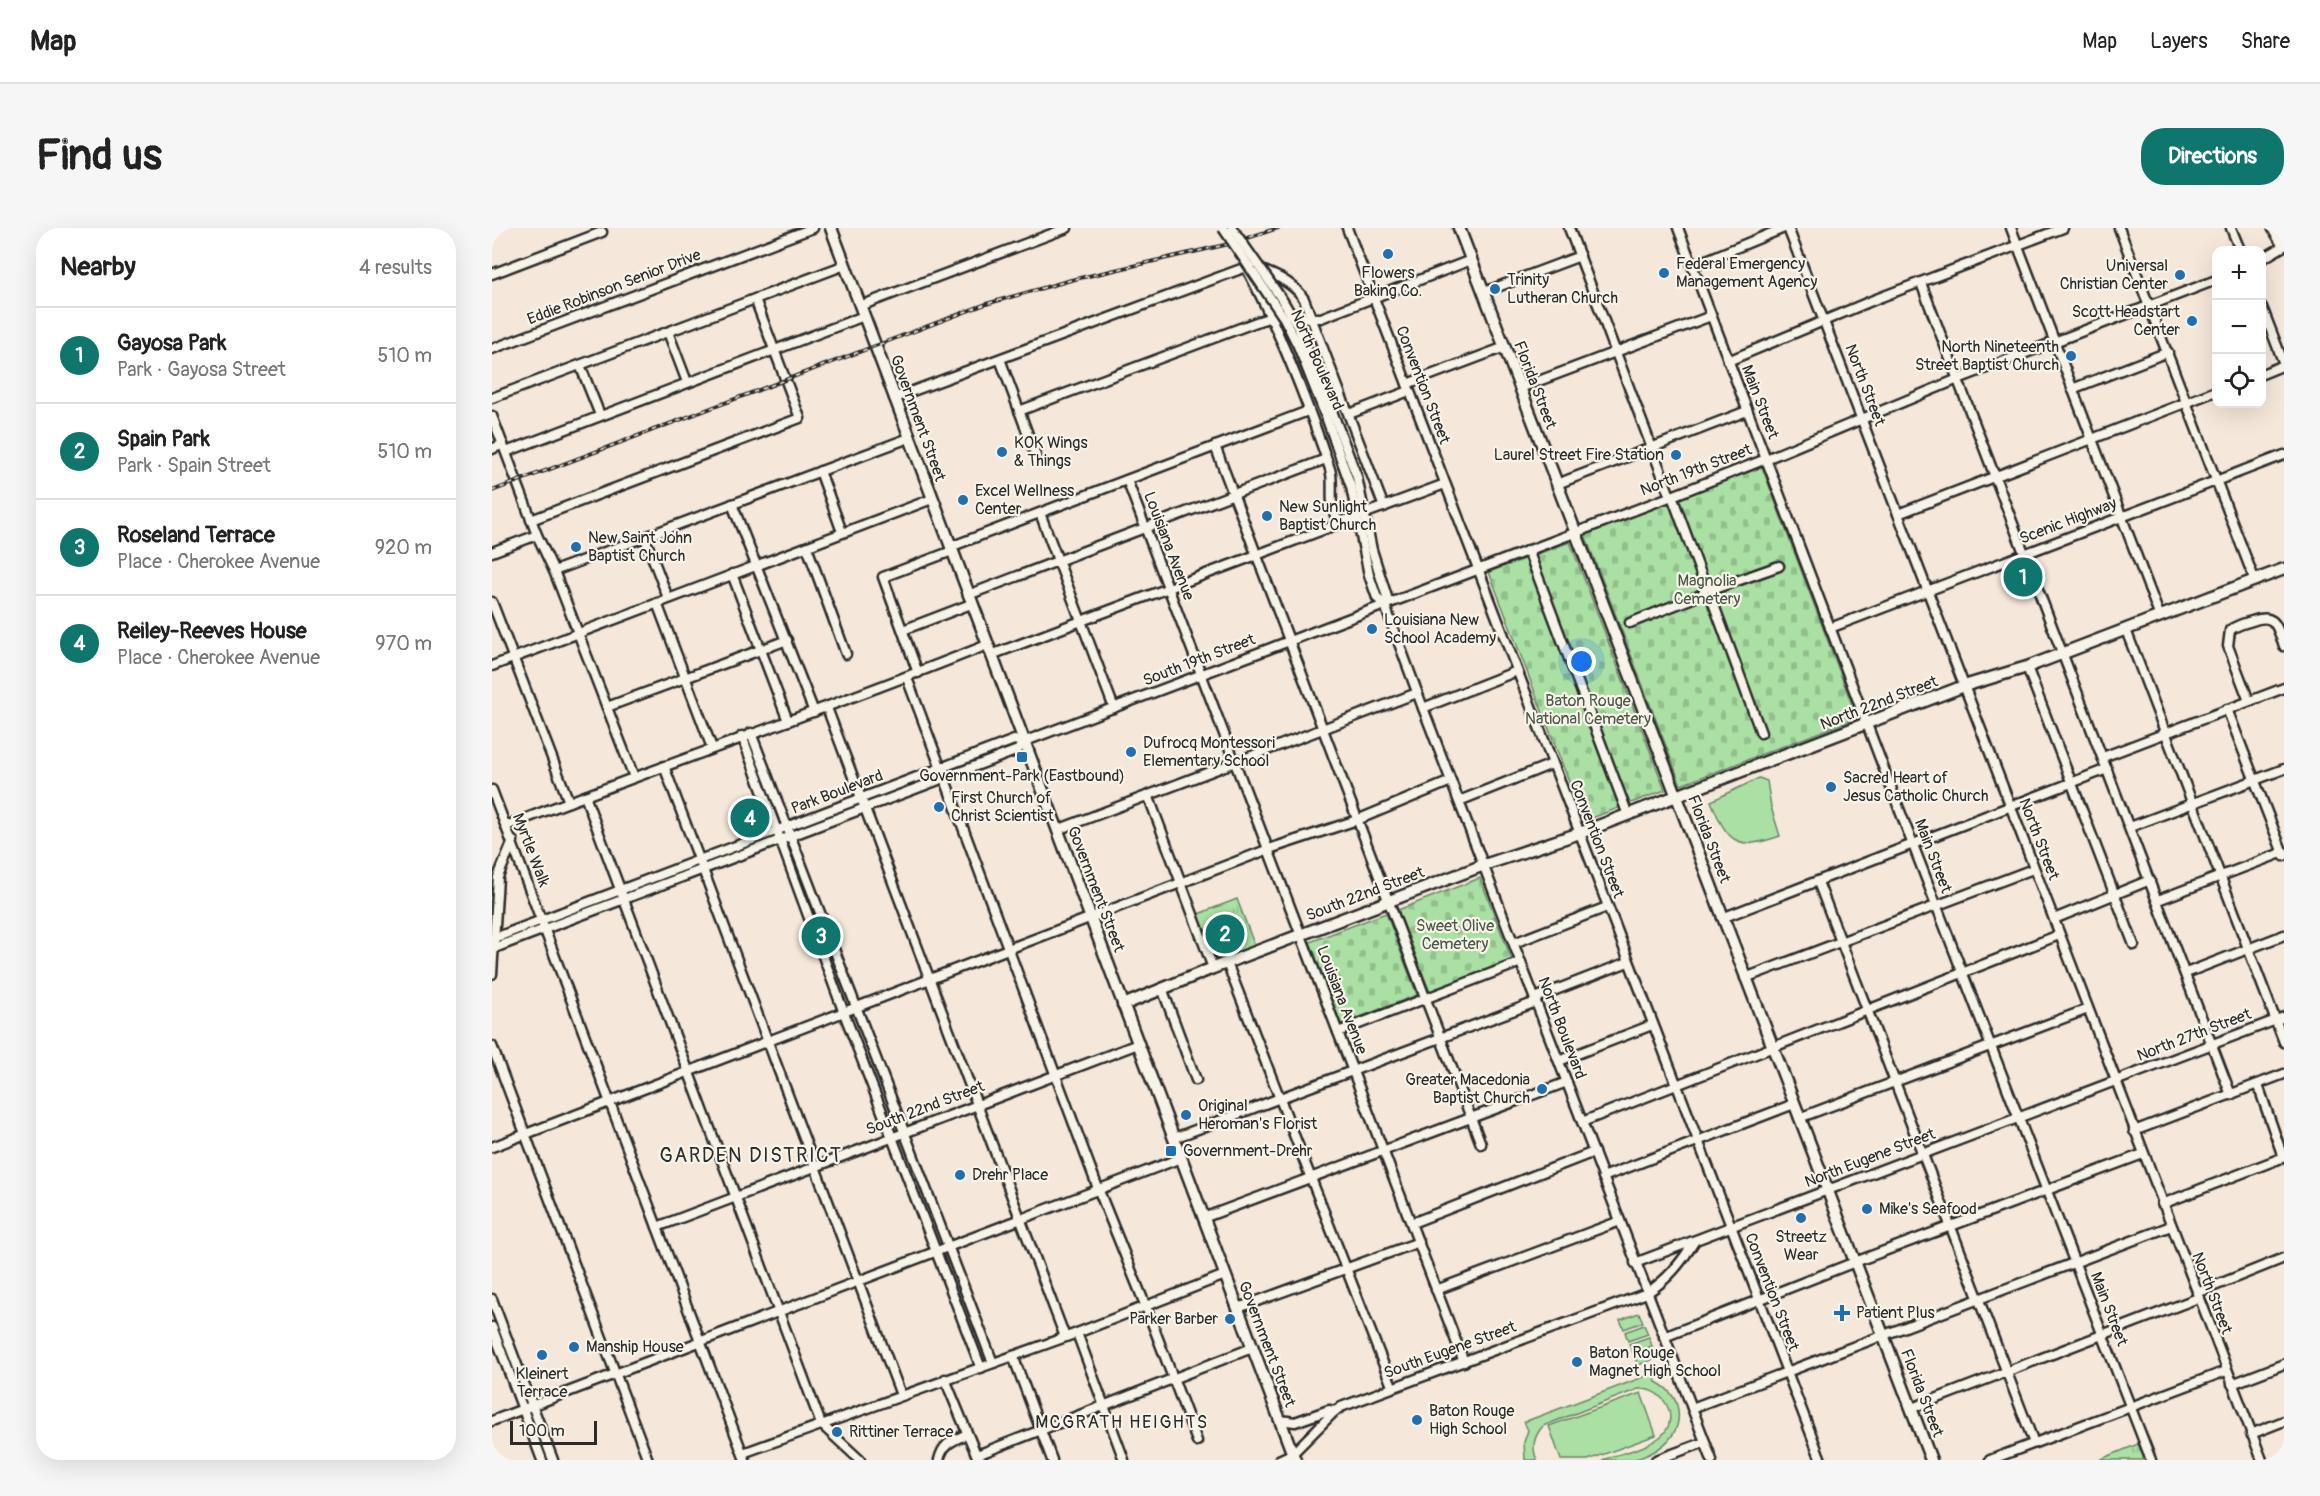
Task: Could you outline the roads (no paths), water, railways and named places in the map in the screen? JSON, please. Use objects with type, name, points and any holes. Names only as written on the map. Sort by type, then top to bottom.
[{"type":"highway","points":[[2274,228],[2284,245]]},
{"type":"main road","name":"Government Street","points":[[831,228],[1293,1457]]},
{"type":"main road","name":"Florida Street","points":[[1459,228],[1931,1460]]},
{"type":"main road","name":"North 22nd Street","points":[[1485,865],[1580,833],[1964,686],[2126,630],[2284,569]]},
{"type":"main road","name":"South 22nd Street","points":[[1123,1005],[1213,968],[1485,865]]},
{"type":"street","name":"Eddie Robinson Senior Drive","points":[[492,349],[813,228]]},
{"type":"street","points":[[492,448],[504,448],[600,416],[775,350],[862,311],[1067,228]]},
{"type":"street","name":"North Boulevard","points":[[1223,228],[1284,318],[1357,477],[1369,575],[1377,598],[1385,605],[1712,1460]]},
{"type":"street","name":"North Boulevard","points":[[1232,228],[1297,325],[1329,413]]},
{"type":"street","name":"Convention Street","points":[[1347,228],[1821,1460]]},
{"type":"street","points":[[1569,228],[1761,733]]},
{"type":"street","name":"Main Street","points":[[1678,228],[2151,1460]]},
{"type":"street","points":[[1692,266],[1786,228]]},
{"type":"street","name":"North Street","points":[[1786,228],[1862,419],[2262,1460]]},
{"type":"street","points":[[2011,228],[2160,617]]},
{"type":"street","points":[[1728,361],[2063,228]]},
{"type":"street","points":[[2119,228],[2151,305],[2255,580]]},
{"type":"street","points":[[2231,228],[2238,246]]},
{"type":"street","points":[[492,274],[602,232]]},
{"type":"street","points":[[2266,257],[2284,245]]},
{"type":"street","points":[[1484,292],[1580,256]]},
{"type":"street","points":[[1019,411],[1272,317],[1312,319],[1324,316],[1471,260]]},
{"type":"street","points":[[492,398],[844,265]]},
{"type":"street","points":[[894,398],[1246,266],[1262,270],[1298,290],[1304,299],[1302,311],[1292,318]]},
{"type":"street","name":"North Boulevard","points":[[1246,266],[1272,317],[1326,459],[1331,474],[1334,515],[1338,520],[1346,520]]},
{"type":"street","name":"North 19th Street","points":[[1385,605],[1766,459],[1958,379],[2212,282]]},
{"type":"street","points":[[1921,283],[2231,1095]]},
{"type":"street","points":[[531,520],[800,418],[755,299]]},
{"type":"street","name":"North Boulevard","points":[[1304,299],[1384,507]]},
{"type":"street","points":[[1520,388],[1711,316]]},
{"type":"street","points":[[2266,318],[2284,365],[2266,372]]},
{"type":"street","points":[[668,332],[687,382]]},
{"type":"street","points":[[1349,414],[1504,347]]},
{"type":"street","points":[[2072,389],[2168,352]]},
{"type":"street","points":[[1000,359],[1036,456]]},
{"type":"street","points":[[580,364],[600,416]]},
{"type":"street","points":[[1898,514],[2212,393]]},
{"type":"street","points":[[918,673],[883,577],[1040,513],[1308,411]]},
{"type":"street","points":[[1557,484],[1747,411]]},
{"type":"street","points":[[492,416],[634,777]]},
{"type":"street","points":[[554,571],[909,438]]},
{"type":"street","points":[[1215,446],[1481,1144]]},
{"type":"street","name":"Scenic Highway","points":[[1830,628],[2284,455]]},
{"type":"street","points":[[903,630],[1058,561],[1326,459]]},
{"type":"street","points":[[820,471],[842,532]]},
{"type":"street","name":"Louisiana Avenue","points":[[1127,480],[1464,1362]]},
{"type":"street","points":[[506,826],[918,673],[1081,621],[1445,484]]},
{"type":"street","points":[[492,666],[932,499]]},
{"type":"street","points":[[732,504],[814,712]]},
{"type":"street","points":[[1040,513],[1114,708]]},
{"type":"street","points":[[492,552],[537,535]]},
{"type":"street","points":[[645,538],[668,598]]},
{"type":"street","points":[[807,547],[846,654]]},
{"type":"street","points":[[1528,550],[1628,815]]},
{"type":"street","points":[[1630,623],[1708,591],[1779,566]]},
{"type":"street","points":[[732,574],[788,721]]},
{"type":"street","points":[[492,602],[569,802]]},
{"type":"street","points":[[657,603],[712,748]]},
{"type":"street","name":"South 19th Street","points":[[1023,742],[1385,605]]},
{"type":"street","points":[[2249,701],[2228,646],[2228,635],[2232,628],[2261,617],[2271,620],[2276,625],[2284,646]]},
{"type":"street","points":[[2126,630],[2249,949],[2280,1018],[2284,1042]]},
{"type":"street","points":[[607,707],[787,640]]},
{"type":"street","points":[[2027,666],[2134,945]]},
{"type":"street","points":[[1423,708],[1517,671]]},
{"type":"street","points":[[907,678],[1099,1191],[1197,1441]]},
{"type":"street","points":[[2103,757],[2284,688]]},
{"type":"street","points":[[1057,830],[1417,693]]},
{"type":"street","points":[[827,708],[1065,1337]]},
{"type":"street","points":[[2158,900],[2284,853],[2227,709]]},
{"type":"street","points":[[747,735],[789,831],[993,1363]]},
{"type":"street","points":[[747,735],[778,835],[891,1137],[981,1368]]},
{"type":"street","name":"Park Boulevard","points":[[493,943],[863,803],[942,768],[1014,741],[1023,742]]},
{"type":"street","points":[[863,803],[945,777],[1018,750],[1023,742]]},
{"type":"street","points":[[1459,801],[1552,764]]},
{"type":"street","points":[[664,766],[901,1395]]},
{"type":"street","points":[[1722,918],[2107,769]]},
{"type":"street","points":[[2130,827],[2284,769]]},
{"type":"street","points":[[492,1147],[1091,919],[1181,882],[1269,849],[1357,820],[1451,781]]},
{"type":"street","name":"Myrtle Walk","points":[[492,790],[744,1457]]},
{"type":"street","points":[[1148,795],[1213,968]]},
{"type":"street","points":[[585,796],[820,1424],[860,1460]]},
{"type":"street","points":[[492,974],[493,916],[498,877],[513,841]]},
{"type":"street","points":[[1745,978],[2033,869]]},
{"type":"street","points":[[2054,919],[2150,880]]},
{"type":"street","points":[[1818,882],[2034,1443]]},
{"type":"street","points":[[1514,943],[1607,907]]},
{"type":"street","points":[[1582,1122],[2059,935]]},
{"type":"street","points":[[2186,973],[2284,935]]},
{"type":"street","points":[[1338,1032],[1521,962]]},
{"type":"street","points":[[1174,1138],[1440,1039],[1628,962]]},
{"type":"street","points":[[1227,963],[1392,1386]]},
{"type":"street","points":[[1162,988],[1196,1080]]},
{"type":"street","points":[[1799,1118],[2088,1009]]},
{"type":"street","name":"North 27th Street","points":[[2115,1081],[2280,1018]]},
{"type":"street","points":[[1558,1062],[1652,1025]]},
{"type":"street","name":"South 22nd Street","points":[[657,1227],[1138,1044]]},
{"type":"street","points":[[492,1046],[648,1460]]},
{"type":"street","points":[[2134,1131],[2284,1074]]},
{"type":"street","name":"North Eugene Street","points":[[1635,1263],[2115,1081]]},
{"type":"street","points":[[1203,1218],[1567,1082]]},
{"type":"street","points":[[2162,1204],[2284,1157],[2258,1084]]},
{"type":"street","points":[[1603,1177],[1794,1104]]},
{"type":"street","points":[[1412,1223],[1594,1152]]},
{"type":"street","points":[[1664,1337],[1758,1299],[2143,1154]]},
{"type":"street","points":[[492,1421],[699,1340],[1099,1191],[1181,1158]]},
{"type":"street","points":[[1436,1290],[1620,1221]]},
{"type":"street","points":[[1692,1408],[2171,1226]]},
{"type":"street","points":[[1238,1308],[1419,1242]]},
{"type":"street","name":"South Eugene Street","points":[[1279,1460],[1293,1457],[1335,1411],[1392,1386],[1464,1362],[1647,1293],[1679,1266],[1694,1242]]},
{"type":"street","points":[[1912,1408],[2103,1334],[2284,1258]]},
{"type":"street","points":[[744,1457],[820,1424],[1077,1333],[1225,1275]]},
{"type":"street","points":[[492,1299],[553,1460]]},
{"type":"street","points":[[492,1327],[542,1460]]},
{"type":"street","points":[[1077,1333],[1124,1460]]},
{"type":"street","points":[[945,1379],[978,1457],[1040,1430],[1252,1348]]},
{"type":"street","points":[[1013,1356],[1052,1460]]},
{"type":"street","points":[[2232,1384],[2284,1364]]},
{"type":"street","points":[[1990,1460],[2226,1371]]},
{"type":"street","points":[[1280,1420],[1295,1422],[1329,1410],[1335,1411]]},
{"type":"street","points":[[2252,1434],[2284,1421]]},
{"type":"street","points":[[939,1460],[947,1442],[967,1434]]},
{"type":"street","points":[[1656,1460],[1705,1442]]},
{"type":"railway","points":[[492,491],[986,304],[1071,280],[1229,244],[1278,228]]},
{"type":"place","name":"Flowers Baking Co.","points":[[1388,254]]},
{"type":"place","name":"Federal Emergency Management Agency","points":[[1664,273]]},
{"type":"place","name":"Universal Christian Center","points":[[2180,275]]},
{"type":"place","name":"Trinity Lutheran Church","points":[[1495,289]]},
{"type":"place","name":"Scott Headstart Center","points":[[2192,321]]},
{"type":"place","name":"North Nineteenth Street Baptist Church","points":[[2071,356]]},
{"type":"place","name":"KOK Wings & Things","points":[[1002,452]]},
{"type":"place","name":"Laurel Street Fire Station","points":[[1676,455]]},
{"type":"place","name":"Excel Wellness Center","points":[[963,500]]},
{"type":"place","name":"New Sunlight Baptist Church","points":[[1267,516]]},
{"type":"place","name":"New Saint John Baptist Church","points":[[576,547]]},
{"type":"place","name":"Gayosa Park","points":[[2023,577]]},
{"type":"place","name":"Louisiana New School Academy","points":[[1372,629]]},
{"type":"place","name":"Dufrocq Montessori Elementary School","points":[[1131,752]]},
{"type":"place","name":"Government-Park (Eastbound)","points":[[1022,757]]},
{"type":"place","name":"Sacred Heart of Jesus Catholic Church","points":[[1831,787]]},
{"type":"place","name":"First Church of Christ Scientist","points":[[939,807]]},
{"type":"place","name":"Reiley-Reeves House","points":[[750,818]]},
{"type":"place","name":"Spain Park","points":[[1225,934]]},
{"type":"place","name":"Roseland Terrace","points":[[821,936]]},
{"type":"place","name":"Greater Macedonia Baptist Church","points":[[1542,1089]]},
{"type":"place","name":"Original Heroman's Florist","points":[[1186,1115]]},
{"type":"place","name":"Government-Drehr","points":[[1171,1151]]},
{"type":"place","name":"Drehr Place","points":[[960,1175]]},
{"type":"place","name":"Mike's Seafood","points":[[1867,1209]]},
{"type":"place","name":"Streetz Wear","points":[[1801,1218]]},
{"type":"place","name":"Patient Plus","points":[[1842,1313]]},
{"type":"place","name":"Parker Barber","points":[[1230,1319]]},
{"type":"place","name":"Manship House","points":[[574,1347]]},
{"type":"place","name":"Kleinert Terrace","points":[[542,1355]]},
{"type":"place","name":"Baton Rouge Magnet High School","points":[[1577,1362]]},
{"type":"place","name":"Baton Rouge High School","points":[[1417,1420]]},
{"type":"place","name":"Rittiner Terrace","points":[[837,1432]]},
{"type":"district","name":"GARDEN DISTRICT","points":[[751,1155]]},
{"type":"district","name":"MCGRATH HEIGHTS","points":[[1122,1422]]},
{"type":"park label","name":"Magnolia Cemetery","points":[[1707,590]]},
{"type":"park label","name":"Baton Rouge National Cemetery","points":[[1588,710]]},
{"type":"park label","name":"Sweet Olive Cemetery","points":[[1455,935]]}]
